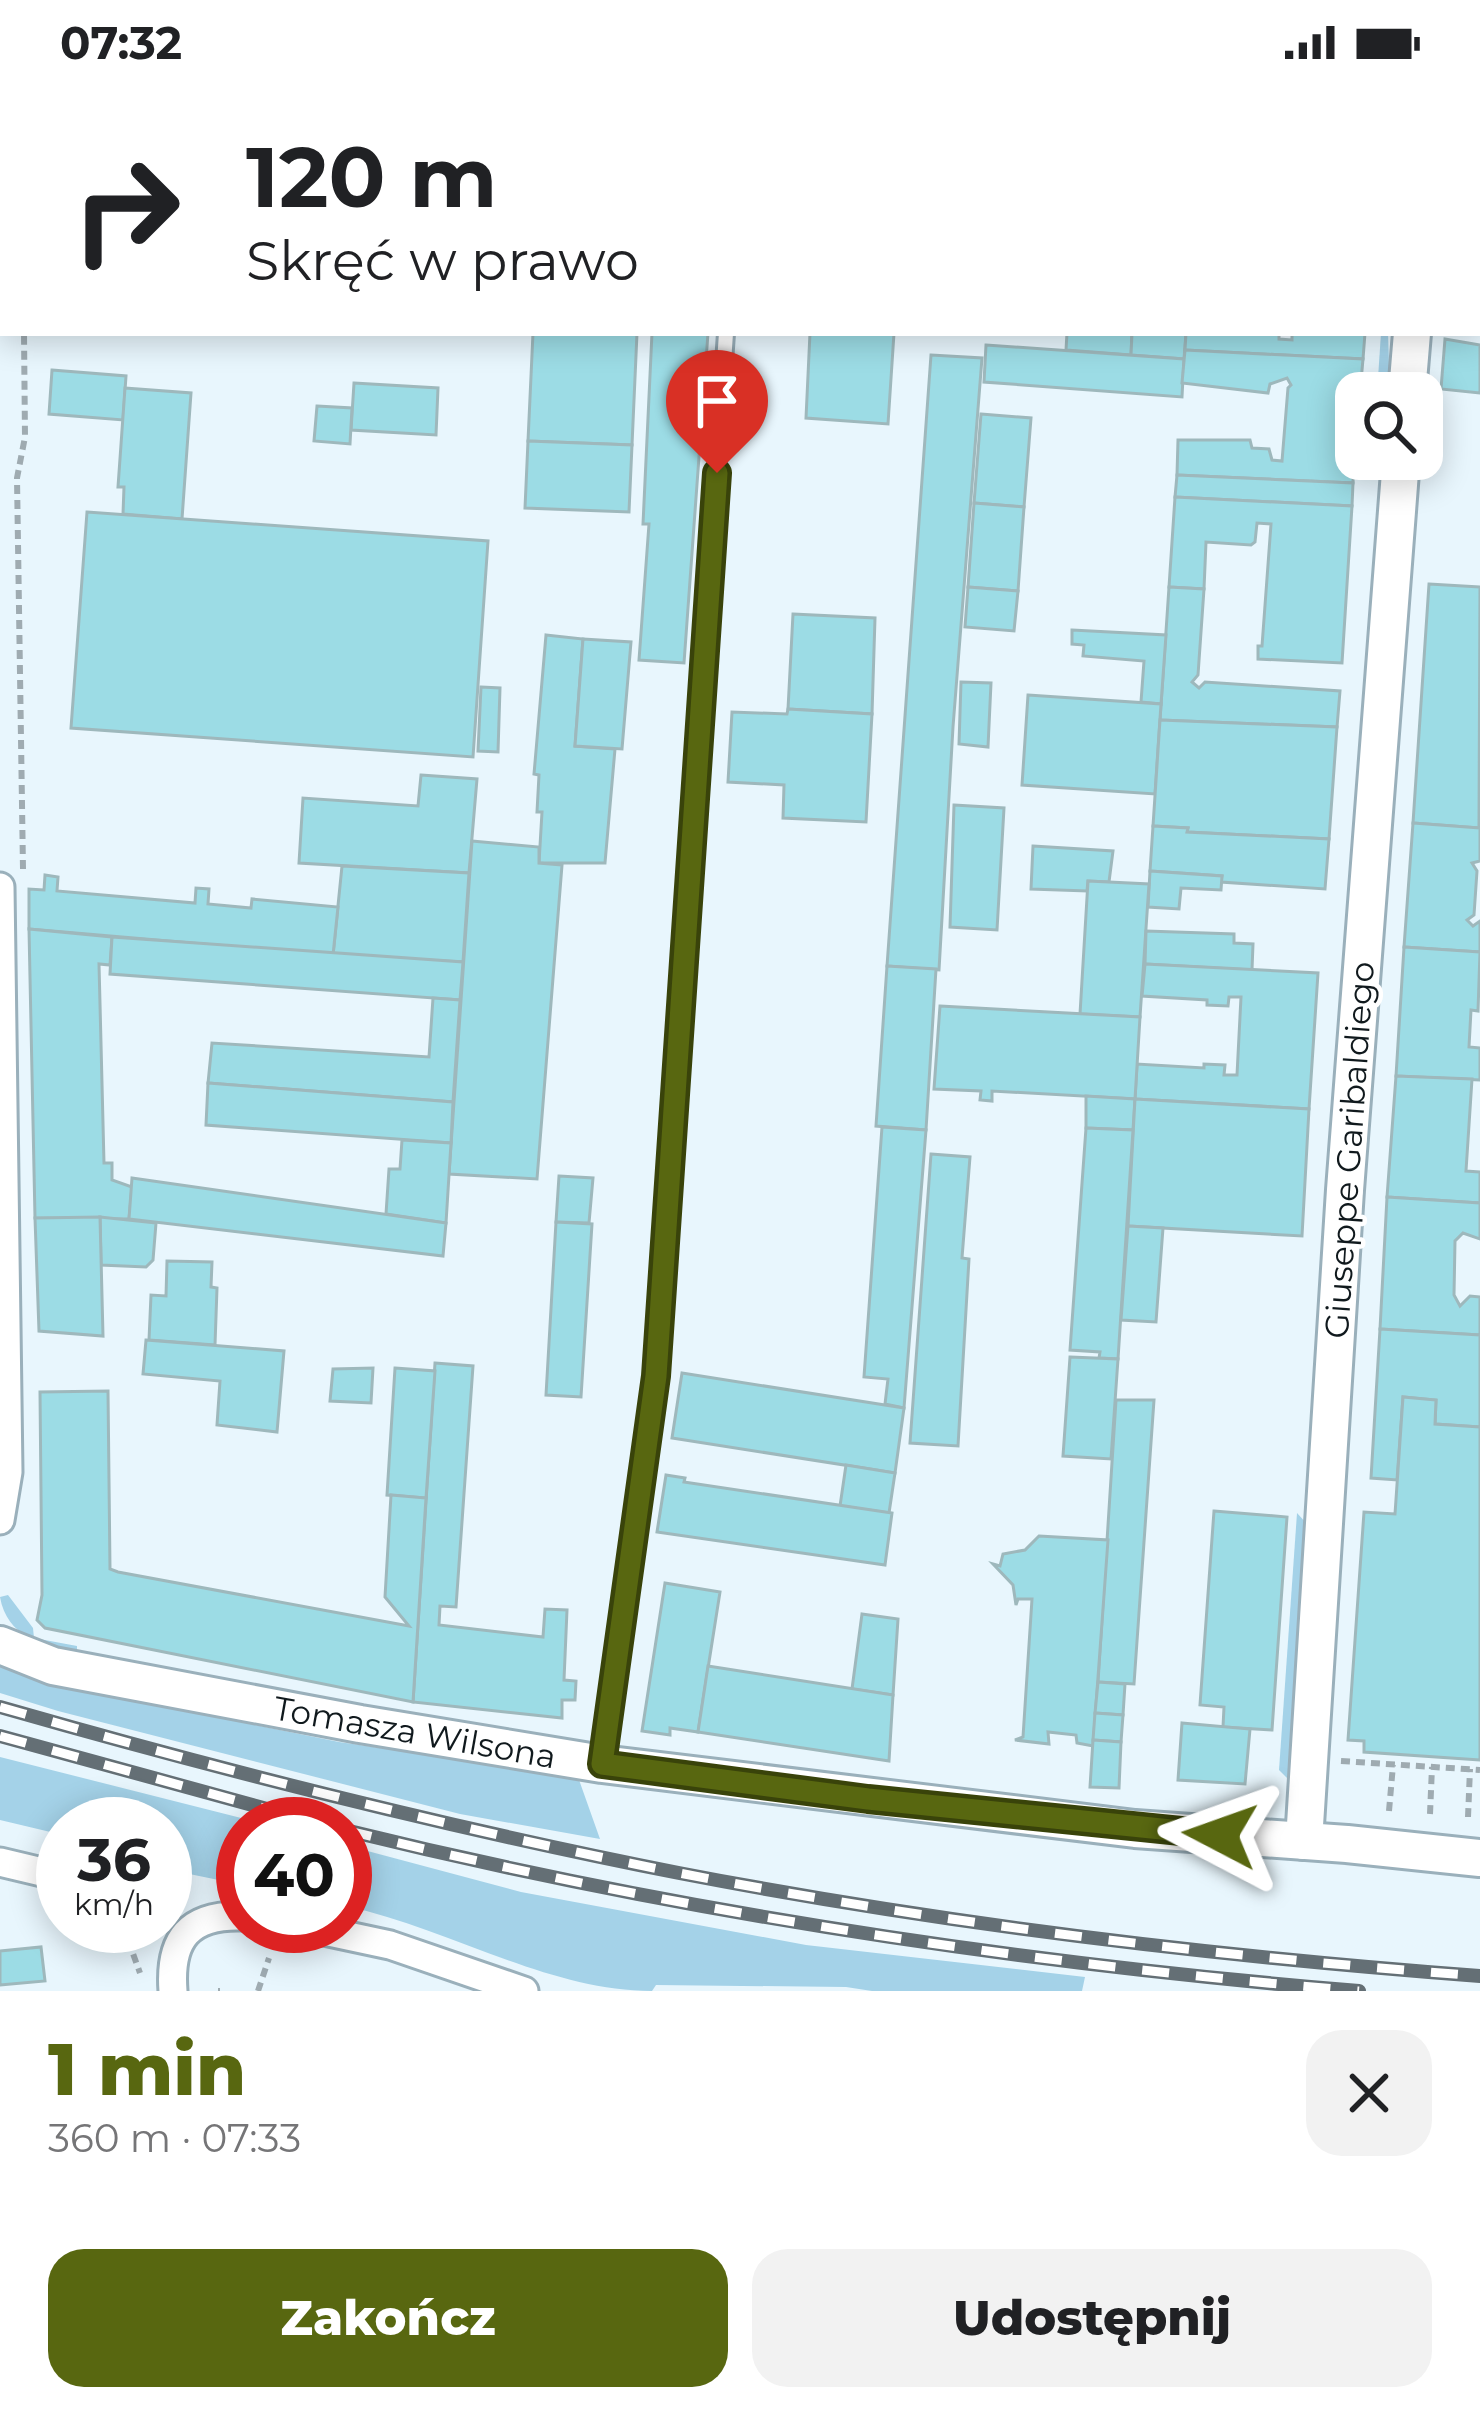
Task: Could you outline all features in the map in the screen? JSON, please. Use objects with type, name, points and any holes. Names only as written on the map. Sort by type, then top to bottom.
[{"type":"street","points":[[1409,372],[1412,336]]},
{"type":"street","name":"Giuseppe Garibaldiego","points":[[1304,1841],[1345,1190],[1399,480]]},
{"type":"street","points":[[0,886],[8,1472],[0,1520]]},
{"type":"street","name":"Tomasza Wilsona","points":[[0,1645],[53,1666],[602,1764],[1090,1824],[1480,1858]]},
{"type":"street","points":[[0,1862],[36,1871]]},
{"type":"street","points":[[372,1941],[524,1991]]},
{"type":"street","points":[[173,1991],[174,1953]]},
{"type":"lane","points":[[602,1764],[656,1376],[726,336]]},
{"type":"path","points":[[1337,1761],[1475,1769],[1468,1817]]},
{"type":"path","points":[[1389,1811],[1393,1765]]},
{"type":"path","points":[[1430,1814],[1432,1767]]},
{"type":"path","points":[[133,1953],[146,1991]]},
{"type":"path","points":[[258,1991],[268,1958]]},
{"type":"shaded area","points":[[1381,336],[1388,336],[1389,372],[1378,372]]},
{"type":"shaded area","points":[[1297,1513],[1307,1524],[1288,1779],[1279,1770]]},
{"type":"shaded area","points":[[8,1595],[33,1628],[34,1638],[77,1646],[77,1654],[39,1643],[18,1630],[0,1597]]},
{"type":"shaded area","points":[[0,1665],[49,1683],[339,1742],[578,1777],[600,1839],[460,1814],[58,1711],[0,1693]]},
{"type":"shaded area","points":[[0,1757],[158,1797],[36,1797],[36,1829],[0,1820]]},
{"type":"shaded area","points":[[192,1806],[216,1812],[216,1879],[192,1875]]},
{"type":"shaded area","points":[[372,1852],[521,1892],[806,1945],[1085,1977],[1082,1991],[613,1988],[535,1970],[372,1913]]},
{"type":"building","points":[[533,336],[637,336],[632,445],[528,441]]},
{"type":"building","points":[[652,336],[708,336],[684,663],[639,660],[649,524],[643,524]]},
{"type":"building","points":[[810,336],[894,336],[888,424],[806,418]]},
{"type":"building","points":[[1067,336],[1132,336],[1131,355],[1066,350]]},
{"type":"building","points":[[1132,336],[1186,336],[1184,359],[1131,355]]},
{"type":"building","points":[[1186,336],[1292,340],[1292,336],[1365,336],[1363,359],[1185,350]]},
{"type":"building","points":[[1445,339],[1480,345],[1480,393],[1443,389]]},
{"type":"building","points":[[986,345],[1184,359],[1182,397],[984,382]]},
{"type":"building","points":[[1185,350],[1363,359],[1362,372],[1335,372],[1335,480],[1353,483],[1177,475],[1178,440],[1250,440],[1252,448],[1269,449],[1272,460],[1282,461],[1291,385],[1287,378],[1270,384],[1268,393],[1182,383]]},
{"type":"building","points":[[931,355],[982,358],[939,970],[887,966]]},
{"type":"building","points":[[52,370],[126,376],[123,420],[49,414]]},
{"type":"building","points":[[354,383],[438,388],[436,435],[351,430]]},
{"type":"building","points":[[125,388],[191,393],[182,519],[123,514],[124,487],[118,487]]},
{"type":"building","points":[[317,406],[352,408],[350,444],[314,441]]},
{"type":"building","points":[[981,414],[1031,418],[1024,507],[974,503]]},
{"type":"building","points":[[528,441],[632,445],[629,512],[525,508]]},
{"type":"building","points":[[1177,475],[1353,483],[1352,506],[1175,497]]},
{"type":"building","points":[[1175,497],[1352,506],[1342,663],[1258,659],[1271,524],[1257,523],[1251,545],[1206,542],[1204,589],[1169,587]]},
{"type":"building","points":[[974,503],[1024,507],[1018,591],[968,587]]},
{"type":"building","points":[[87,512],[488,541],[473,757],[71,728]]},
{"type":"building","points":[[1429,584],[1480,587],[1479,828],[1413,823]]},
{"type":"building","points":[[968,587],[1018,591],[1014,631],[965,627]]},
{"type":"building","points":[[1169,587],[1204,589],[1198,675],[1192,682],[1199,688],[1205,682],[1340,691],[1337,727],[1160,720]]},
{"type":"building","points":[[793,614],[875,618],[872,714],[788,709]]},
{"type":"building","points":[[1072,630],[1166,635],[1161,704],[1141,702],[1144,661],[1083,656],[1084,645],[1072,644]]},
{"type":"building","points":[[546,635],[583,639],[575,746],[615,749],[605,863],[539,863],[542,812],[537,812],[539,775],[534,774]]},
{"type":"building","points":[[583,639],[631,642],[622,749],[575,746]]},
{"type":"building","points":[[961,682],[991,683],[988,747],[959,744]]},
{"type":"building","points":[[481,687],[500,688],[498,752],[478,751]]},
{"type":"building","points":[[1028,695],[1161,704],[1155,794],[1022,785]]},
{"type":"building","points":[[788,709],[872,714],[866,822],[783,818],[784,785],[728,782],[732,712],[787,714]]},
{"type":"building","points":[[1160,720],[1337,727],[1329,839],[1153,826]]},
{"type":"building","points":[[421,775],[477,779],[469,873],[299,863],[303,798],[418,806]]},
{"type":"building","points":[[954,805],[1004,808],[997,930],[950,927]]},
{"type":"building","points":[[1413,823],[1480,828],[1480,861],[1472,863],[1477,871],[1474,915],[1467,920],[1473,926],[1480,921],[1480,952],[1404,947]]},
{"type":"building","points":[[1153,826],[1329,839],[1325,889],[1221,882],[1222,876],[1150,871]]},
{"type":"building","points":[[472,841],[539,847],[539,863],[562,865],[537,1179],[449,1174]]},
{"type":"building","points":[[1033,846],[1113,851],[1109,882],[1088,881],[1087,891],[1031,889]]},
{"type":"building","points":[[342,866],[469,873],[463,962],[333,955]]},
{"type":"building","points":[[1150,871],[1222,876],[1221,890],[1181,888],[1179,909],[1148,907]]},
{"type":"building","points":[[45,875],[58,877],[57,891],[195,903],[196,888],[209,889],[208,904],[251,908],[252,899],[338,907],[333,955],[29,929],[29,889],[44,890]]},
{"type":"building","points":[[1088,881],[1149,884],[1140,1017],[1080,1014]]},
{"type":"building","points":[[29,929],[112,937],[110,965],[99,964],[104,1163],[112,1163],[112,1180],[132,1187],[129,1219],[35,1218]]},
{"type":"building","points":[[1146,931],[1234,934],[1234,943],[1253,944],[1252,970],[1145,964]]},
{"type":"building","points":[[112,937],[463,962],[460,1000],[110,974]]},
{"type":"building","points":[[1404,947],[1480,952],[1478,1011],[1471,1010],[1469,1047],[1480,1048],[1480,1080],[1396,1076]]},
{"type":"building","points":[[1145,964],[1318,973],[1309,1109],[1135,1099],[1137,1064],[1225,1065],[1224,1075],[1237,1075],[1241,997],[1229,997],[1228,1006],[1142,996]]},
{"type":"building","points":[[887,966],[936,969],[926,1130],[876,1126]]},
{"type":"building","points":[[433,998],[460,1000],[453,1102],[208,1083],[212,1043],[429,1057]]},
{"type":"building","points":[[940,1006],[1140,1017],[1135,1099],[992,1091],[992,1101],[980,1100],[981,1091],[934,1089]]},
{"type":"building","points":[[1396,1076],[1472,1079],[1466,1171],[1480,1172],[1480,1203],[1387,1197]]},
{"type":"building","points":[[208,1083],[453,1102],[451,1143],[206,1125]]},
{"type":"building","points":[[1086,1096],[1135,1099],[1133,1130],[1086,1128]]},
{"type":"building","points":[[1135,1099],[1309,1109],[1302,1236],[1128,1226]]},
{"type":"building","points":[[882,1127],[926,1130],[904,1408],[885,1404],[888,1379],[864,1377]]},
{"type":"building","points":[[1086,1128],[1133,1130],[1118,1359],[1070,1350]]},
{"type":"building","points":[[402,1140],[451,1143],[446,1223],[386,1214],[389,1169],[400,1169]]},
{"type":"building","points":[[931,1154],[970,1157],[962,1258],[969,1259],[958,1446],[910,1443]]},
{"type":"building","points":[[559,1176],[593,1178],[589,1223],[556,1222]]},
{"type":"building","points":[[132,1178],[446,1223],[443,1256],[129,1219]]},
{"type":"building","points":[[1387,1197],[1480,1203],[1480,1239],[1463,1233],[1455,1241],[1454,1295],[1460,1306],[1470,1296],[1480,1297],[1480,1335],[1380,1329]]},
{"type":"building","points":[[100,1217],[156,1223],[153,1260],[146,1267],[101,1265]]},
{"type":"building","points":[[100,1217],[103,1336],[39,1331],[35,1218]]},
{"type":"building","points":[[556,1222],[592,1224],[581,1397],[546,1395]]},
{"type":"building","points":[[1128,1226],[1163,1228],[1156,1322],[1121,1320]]},
{"type":"building","points":[[167,1261],[212,1262],[211,1287],[217,1288],[215,1345],[149,1340],[151,1295],[166,1296]]},
{"type":"building","points":[[1380,1329],[1480,1335],[1480,1427],[1435,1424],[1436,1400],[1403,1397],[1397,1480],[1371,1478]]},
{"type":"building","points":[[146,1340],[284,1351],[277,1432],[217,1425],[220,1381],[143,1374]]},
{"type":"building","points":[[1070,1357],[1118,1359],[1111,1459],[1063,1456]]},
{"type":"building","points":[[435,1363],[473,1366],[456,1607],[440,1606],[439,1625],[543,1637],[545,1609],[567,1610],[564,1680],[576,1681],[575,1700],[562,1700],[562,1718],[413,1702]]},
{"type":"building","points":[[373,1368],[371,1403],[330,1401],[333,1369]]},
{"type":"building","points":[[395,1368],[435,1371],[426,1498],[387,1495]]},
{"type":"building","points":[[682,1373],[904,1408],[895,1473],[672,1438]]},
{"type":"building","points":[[108,1391],[110,1569],[118,1572],[409,1626],[385,1597],[391,1495],[426,1498],[413,1702],[45,1628],[37,1620],[42,1595],[40,1392]]},
{"type":"building","points":[[1403,1397],[1436,1400],[1435,1424],[1480,1427],[1480,1760],[1364,1752],[1364,1741],[1348,1740],[1364,1512],[1395,1514]]},
{"type":"building","points":[[1116,1400],[1154,1400],[1134,1684],[1098,1682]]},
{"type":"building","points":[[846,1465],[895,1473],[889,1513],[840,1506]]},
{"type":"building","points":[[666,1475],[685,1478],[684,1482],[892,1513],[885,1565],[657,1532]]},
{"type":"building","points":[[1214,1511],[1287,1517],[1272,1730],[1223,1727],[1224,1707],[1200,1705]]},
{"type":"building","points":[[1039,1536],[1108,1540],[1093,1746],[1077,1743],[1076,1735],[1048,1732],[1049,1744],[1015,1740],[1023,1737],[1032,1599],[1018,1599],[1016,1605],[1013,1585],[993,1564],[1000,1566],[1003,1554],[1025,1550]]},
{"type":"building","points":[[665,1583],[720,1592],[698,1732],[642,1731]]},
{"type":"building","points":[[862,1614],[898,1619],[893,1695],[852,1689]]},
{"type":"building","points":[[708,1666],[893,1695],[889,1761],[698,1732]]},
{"type":"building","points":[[1098,1682],[1125,1684],[1123,1715],[1095,1713]]},
{"type":"building","points":[[1095,1713],[1123,1715],[1121,1742],[1093,1740]]},
{"type":"building","points":[[1182,1723],[1250,1729],[1245,1784],[1178,1780]]},
{"type":"building","points":[[1093,1740],[1121,1742],[1119,1788],[1090,1787]]},
{"type":"building","points":[[36,1947],[36,1953],[42,1953],[45,1981],[0,1985],[0,1951]]},
{"type":"railway","points":[[0,1707],[423,1818],[778,1891],[1078,1936],[1480,1976]]},
{"type":"railway","points":[[0,1736],[223,1797]]},
{"type":"railway","points":[[372,1836],[596,1886],[849,1931],[1103,1966],[1359,1991]]},
{"type":"route","points":[[717,473],[656,1376],[602,1764],[868,1799],[1220,1835]]}]
